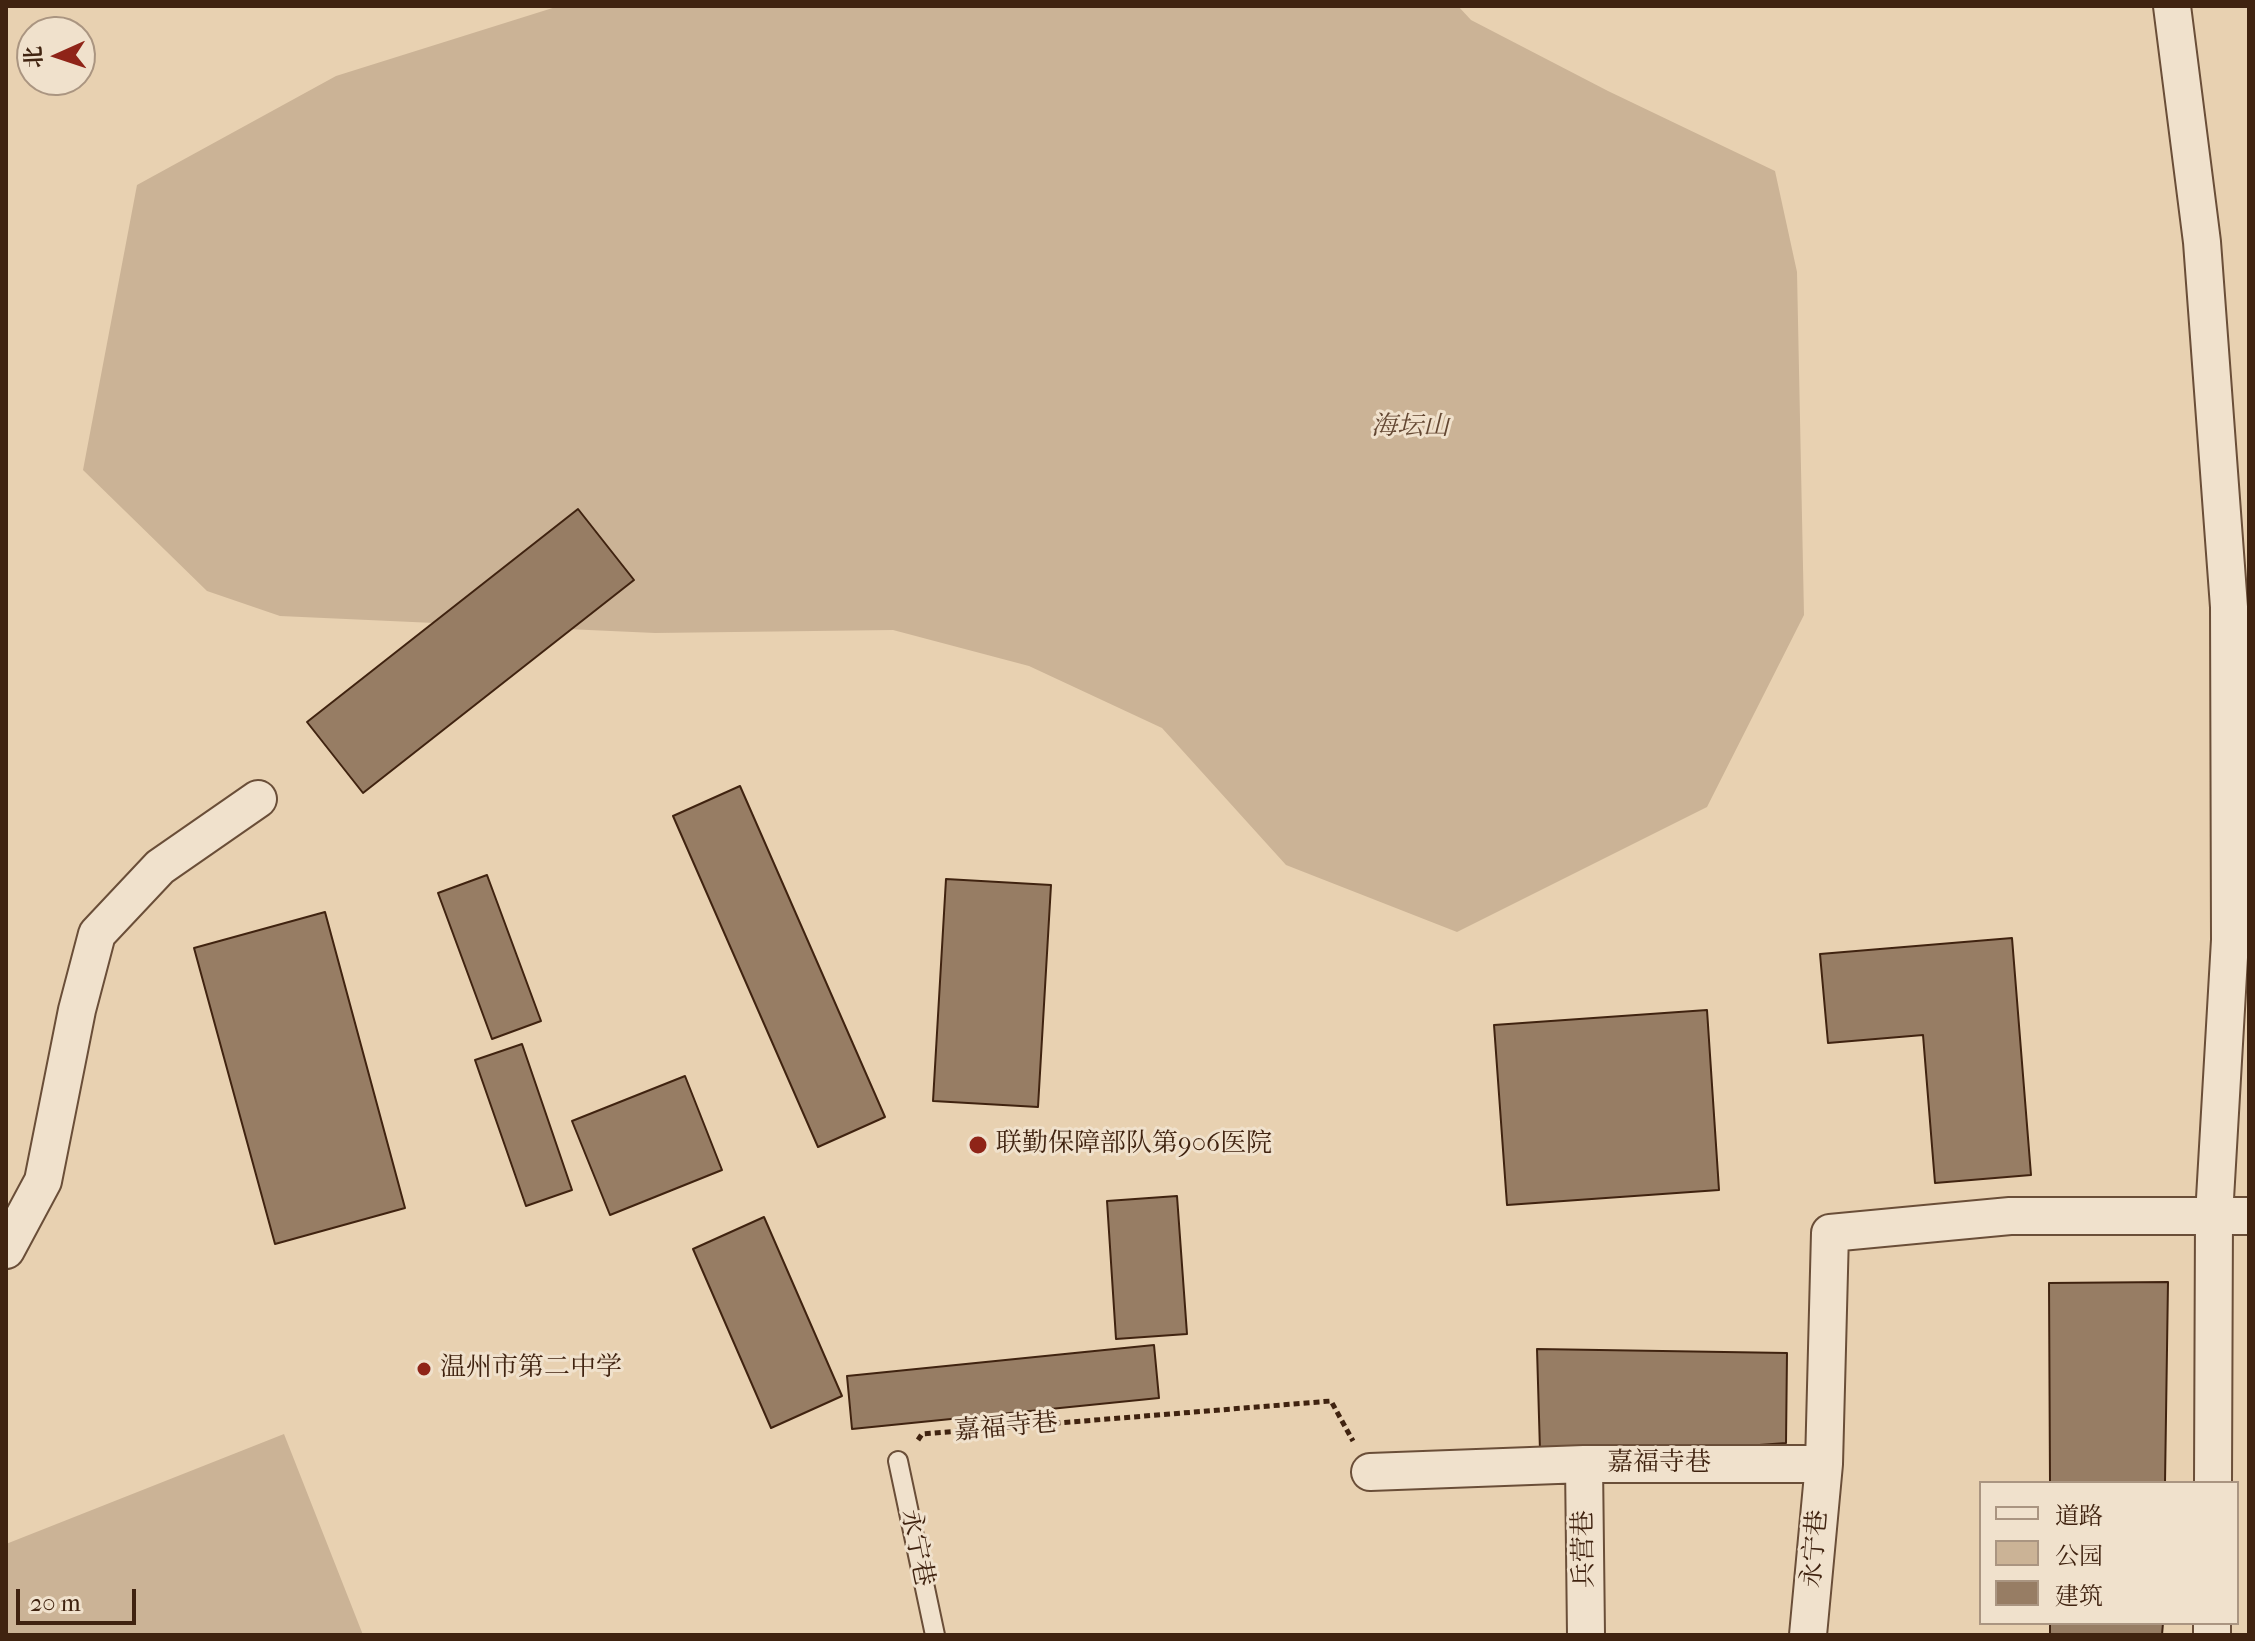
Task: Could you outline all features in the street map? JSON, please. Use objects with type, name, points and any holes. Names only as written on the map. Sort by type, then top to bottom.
[{"type":"street","points":[[2172,6],[2202,242],[2229,607],[2231,1216],[2213,1481]]},
{"type":"street","points":[[6,1250],[43,1181],[77,1010],[97,934],[160,867],[258,799]]},
{"type":"street","points":[[1824,1464],[1830,1233],[2010,1216],[2231,1216]]},
{"type":"street","name":"嘉福寺巷","points":[[1370,1472],[1584,1464],[1824,1464]]},
{"type":"street","name":"兵营巷","points":[[1584,1464],[1586,1635]]},
{"type":"street","name":"永宁巷","points":[[1808,1635],[1824,1464]]},
{"type":"lane","name":"永宁巷","points":[[898,1461],[935,1635]]},
{"type":"path","name":"嘉福寺巷","points":[[898,1461],[922,1434],[1331,1401],[1370,1472]]},
{"type":"green space","name":"海坛山","points":[[559,6],[1458,6],[1471,20],[1608,91],[1775,171],[1797,272],[1804,615],[1707,807],[1457,932],[1286,865],[1162,728],[1029,666],[893,630],[655,633],[280,616],[207,591],[83,470],[137,185],[336,76]]},
{"type":"green space","points":[[284,1434],[363,1635],[6,1635],[6,1544]]},
{"type":"building","points":[[578,509],[634,580],[363,793],[307,722]]},
{"type":"building","points":[[740,786],[885,1117],[818,1147],[673,816]]},
{"type":"building","points":[[487,875],[541,1021],[492,1039],[438,893]]},
{"type":"building","points":[[946,879],[1051,885],[1038,1107],[933,1101]]},
{"type":"building","points":[[325,912],[405,1208],[275,1244],[194,948]]},
{"type":"building","points":[[2012,938],[2031,1175],[1935,1183],[1923,1035],[1828,1043],[1820,954]]},
{"type":"building","points":[[1707,1010],[1719,1190],[1507,1205],[1494,1025]]},
{"type":"building","points":[[522,1044],[572,1190],[526,1206],[475,1060]]},
{"type":"building","points":[[685,1076],[722,1170],[610,1215],[572,1121]]},
{"type":"building","points":[[1177,1196],[1187,1334],[1116,1339],[1107,1201]]},
{"type":"building","points":[[764,1217],[842,1396],[771,1428],[693,1249]]},
{"type":"building","points":[[2168,1282],[2165,1481],[2050,1481],[2049,1283]]},
{"type":"building","points":[[1154,1345],[1159,1398],[852,1429],[847,1376]]},
{"type":"building","points":[[1537,1349],[1787,1353],[1786,1443],[1652,1453],[1639,1446],[1594,1445],[1585,1453],[1540,1451]]},
{"type":"building","points":[[2050,1625],[2163,1625],[2162,1635],[2050,1635]]},
{"type":"place","name":"联勤保障部队第906医院","points":[[978,1145]]},
{"type":"place","name":"温州市第二中学","points":[[424,1369]]}]
